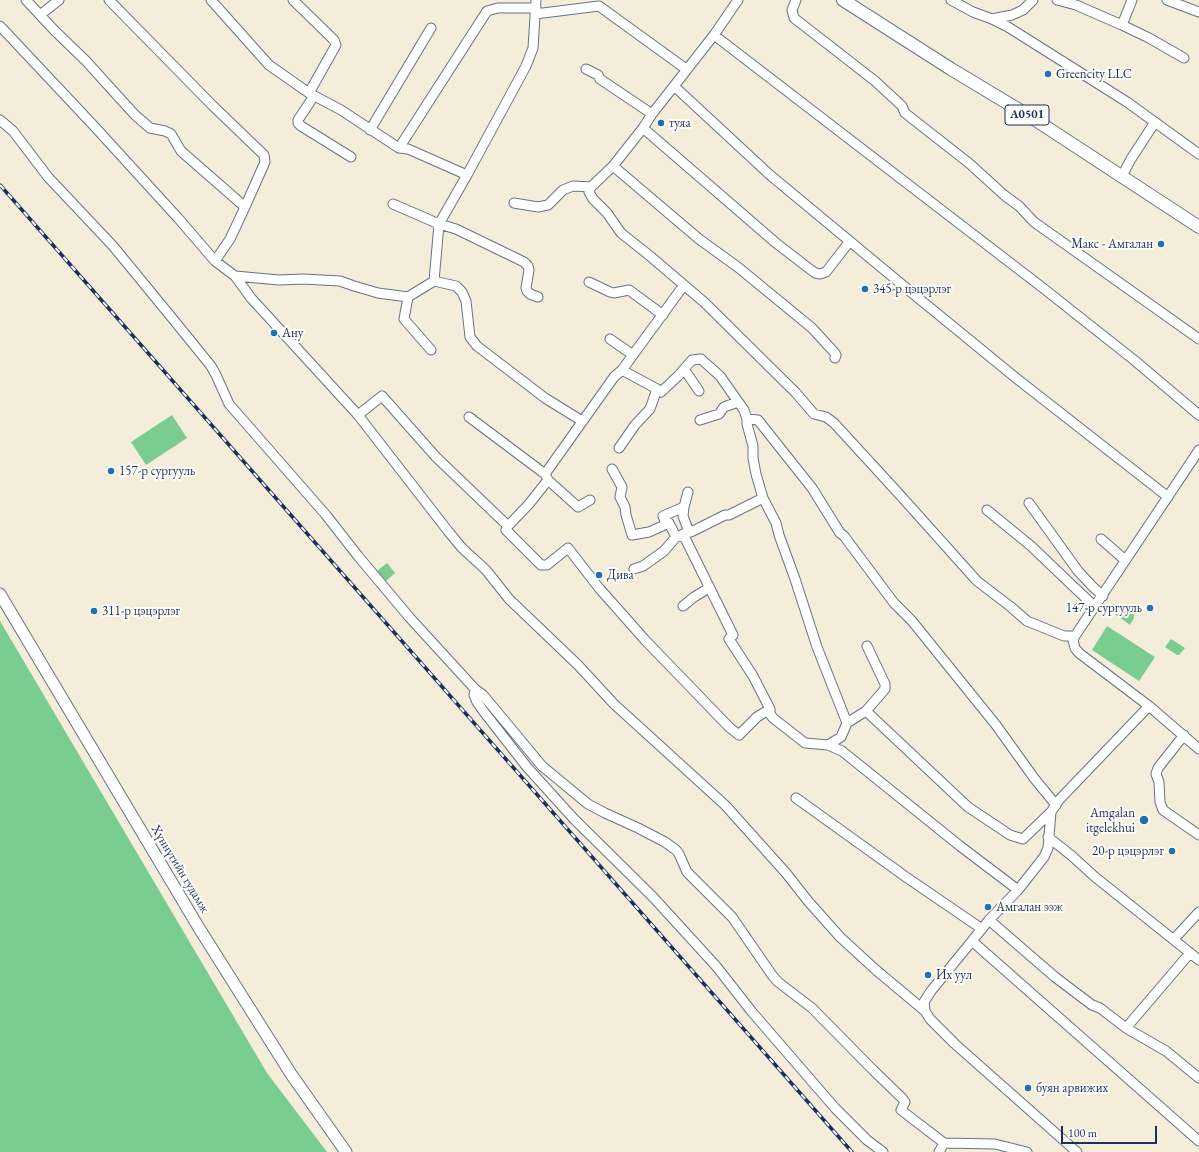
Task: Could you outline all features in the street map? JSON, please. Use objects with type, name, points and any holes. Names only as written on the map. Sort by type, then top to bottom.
[{"type":"highway","name":"A0501","points":[[843,0],[855,3],[951,69],[1034,119],[1199,227]]},
{"type":"main road","name":"Хүннүгийн гудамж","points":[[0,594],[199,928],[291,1074],[346,1152]]},
{"type":"street","points":[[26,0],[136,115],[150,128],[165,131],[171,134],[181,151],[245,208]]},
{"type":"street","points":[[40,15],[59,0]]},
{"type":"street","points":[[109,0],[212,105],[264,155],[265,162],[245,208],[230,239],[215,261]]},
{"type":"street","points":[[211,0],[269,65],[312,94],[341,110],[399,148],[408,149],[467,175]]},
{"type":"street","points":[[293,0],[334,40],[336,45],[298,120],[298,123],[351,157]]},
{"type":"street","points":[[737,0],[714,35],[686,69],[643,128],[612,166],[591,187],[589,192],[593,199],[607,213],[621,233],[684,285],[724,322],[814,414],[826,417],[847,437],[977,581],[1027,621],[1064,636],[1074,636]]},
{"type":"street","points":[[796,0],[792,10],[794,18],[875,81],[902,106],[905,113],[970,164],[1034,222],[1199,339]]},
{"type":"street","points":[[951,0],[973,12],[1008,27],[1103,86],[1199,154]]},
{"type":"street","points":[[992,19],[1012,15],[1023,10],[1033,0]]},
{"type":"street","points":[[1057,0],[1076,5],[1122,25],[1149,38],[1184,58]]},
{"type":"street","points":[[1122,25],[1132,0]]},
{"type":"street","points":[[1167,0],[1199,12]]},
{"type":"street","points":[[399,148],[487,11],[498,8],[599,6],[686,69]]},
{"type":"street","points":[[434,281],[439,224],[526,66],[533,48],[536,7]]},
{"type":"street","points":[[0,26],[94,126],[215,261],[234,276],[251,298],[358,415],[462,548],[486,570],[509,599],[578,665],[614,704],[725,805],[786,873],[840,937],[876,970],[925,1011],[930,1019],[954,1044],[1074,1151]]},
{"type":"street","points":[[370,130],[431,28]]},
{"type":"street","points":[[714,35],[1043,288],[1199,415]]},
{"type":"street","points":[[586,69],[598,75],[600,79],[652,114]]},
{"type":"street","points":[[674,86],[770,175],[1016,378],[1168,497]]},
{"type":"street","points":[[0,120],[13,131],[48,177],[128,264],[211,366],[229,404],[326,515],[410,618],[474,689],[483,695],[542,766],[580,797],[598,809],[665,842],[676,850],[687,872],[732,917],[778,982],[812,1008],[902,1098],[905,1102],[901,1110],[944,1143],[995,1144],[1027,1152]]},
{"type":"street","points":[[1122,176],[1155,122]]},
{"type":"street","points":[[643,128],[776,243],[815,273],[820,274],[826,272],[850,241]]},
{"type":"street","points":[[612,166],[700,239],[739,268],[812,328],[834,352],[836,355],[835,358]]},
{"type":"street","points":[[514,203],[538,207],[548,205],[563,190],[573,186],[591,187]]},
{"type":"street","points":[[393,204],[439,224],[456,229],[524,262],[528,266],[529,270],[526,288],[527,291],[538,297]]},
{"type":"street","points":[[234,276],[278,280],[304,279],[340,281],[378,292],[408,297],[434,281],[456,286],[462,292],[466,301],[470,337],[477,346],[545,398],[582,422]]},
{"type":"street","points":[[589,282],[614,293],[629,290],[663,315]]},
{"type":"street","points":[[684,285],[622,370],[614,377],[582,422],[529,504],[506,530],[541,565],[547,565],[568,548],[598,588],[645,640],[729,727],[739,735],[757,717],[770,709]]},
{"type":"street","points":[[408,297],[404,319],[431,350]]},
{"type":"street","points":[[610,339],[633,355]]},
{"type":"street","points":[[622,370],[661,392],[692,360],[701,359],[720,376],[744,410],[753,446],[753,458],[756,474],[764,498],[776,523],[817,647],[847,723]]},
{"type":"street","points":[[684,368],[699,392]]},
{"type":"street","points":[[619,448],[635,425],[650,409],[657,389]]},
{"type":"street","points":[[358,415],[382,396],[436,457],[508,526]]},
{"type":"street","points":[[700,420],[719,414],[724,407],[738,402]]},
{"type":"street","points":[[469,417],[546,477],[578,507],[590,500]]},
{"type":"street","points":[[747,419],[758,420],[812,488],[840,533],[844,536],[894,603],[912,621],[996,725],[1034,778],[1053,808],[1048,837],[1048,848],[1044,857],[1018,890],[972,940],[931,991],[924,1002],[925,1011]]},
{"type":"street","points":[[1199,450],[1125,560],[1103,596],[1074,636],[1073,644],[1077,652],[1149,706],[1199,749]]},
{"type":"street","points":[[612,469],[622,487],[620,497],[625,507],[632,535],[649,532],[669,523],[683,534],[691,547],[709,588],[733,635],[729,638],[753,676],[770,709],[770,714],[805,743],[828,745],[842,751],[960,846],[1018,890]]},
{"type":"street","points":[[683,534],[684,506],[688,492]]},
{"type":"street","points":[[634,569],[643,566],[664,551],[683,534],[725,514],[729,515],[764,498]]},
{"type":"street","points":[[1029,503],[1078,572],[1103,596]]},
{"type":"street","points":[[666,524],[663,516],[684,506]]},
{"type":"street","points":[[987,510],[1031,546],[1095,606]]},
{"type":"street","points":[[1102,539],[1125,560]]},
{"type":"street","points":[[683,606],[709,588]]},
{"type":"street","points":[[828,745],[841,737],[847,723],[866,711],[885,690],[885,684],[867,646]]},
{"type":"street","points":[[474,689],[474,695],[477,702],[527,767],[574,819],[653,897],[716,966],[752,1012],[835,1108],[863,1136],[883,1152]]},
{"type":"street","points":[[866,711],[968,807],[1010,835],[1023,839],[1149,706]]},
{"type":"street","points":[[1184,735],[1158,768],[1156,774],[1159,782],[1160,802],[1163,810],[1199,835]]},
{"type":"street","points":[[796,798],[906,877],[982,929]]},
{"type":"street","points":[[1048,837],[1095,877],[1199,960]]},
{"type":"street","points":[[1174,939],[1199,912]]},
{"type":"street","points":[[989,920],[1055,977],[1092,1005],[1100,1008],[1126,1028],[1166,1051],[1199,1078]]},
{"type":"street","points":[[972,940],[1199,1142]]},
{"type":"street","points":[[1126,1028],[1190,953]]},
{"type":"street","points":[[939,1152],[944,1143]]},
{"type":"green space","points":[[172,415],[187,438],[146,465],[131,442]]},
{"type":"green space","points":[[387,563],[395,573],[386,581],[377,571]]},
{"type":"green space","points":[[1120,605],[1134,615],[1130,625],[1115,614]]},
{"type":"green space","points":[[0,621],[267,1073],[327,1152],[0,1152]]},
{"type":"green space","points":[[1107,626],[1155,657],[1139,681],[1092,650]]},
{"type":"green space","points":[[1171,639],[1185,648],[1179,655],[1165,647]]},
{"type":"railway","points":[[0,185],[852,1152]]},
{"type":"place","name":"Greencity LLC","points":[[1048,74]]},
{"type":"place","name":"туяа","points":[[661,123]]},
{"type":"place","name":"Макс - Амгалан","points":[[1161,244]]},
{"type":"place","name":"345-р цэцэрлэг","points":[[865,289]]},
{"type":"place","name":"Ану","points":[[274,333]]},
{"type":"place","name":"157-р сургууль","points":[[111,471]]},
{"type":"place","name":"Дива","points":[[599,575]]},
{"type":"place","name":"147-р сургууль","points":[[1150,608]]},
{"type":"place","name":"311-р цэцэрлэг","points":[[94,611]]},
{"type":"place","name":"Amgalan itgelekhui","points":[[1144,820]]},
{"type":"place","name":"20-р цэцэрлэг","points":[[1172,851]]},
{"type":"place","name":"Амгалан ээж","points":[[988,907]]},
{"type":"place","name":"Их уул","points":[[928,975]]},
{"type":"place","name":"буян арвижих","points":[[1028,1088]]}]
